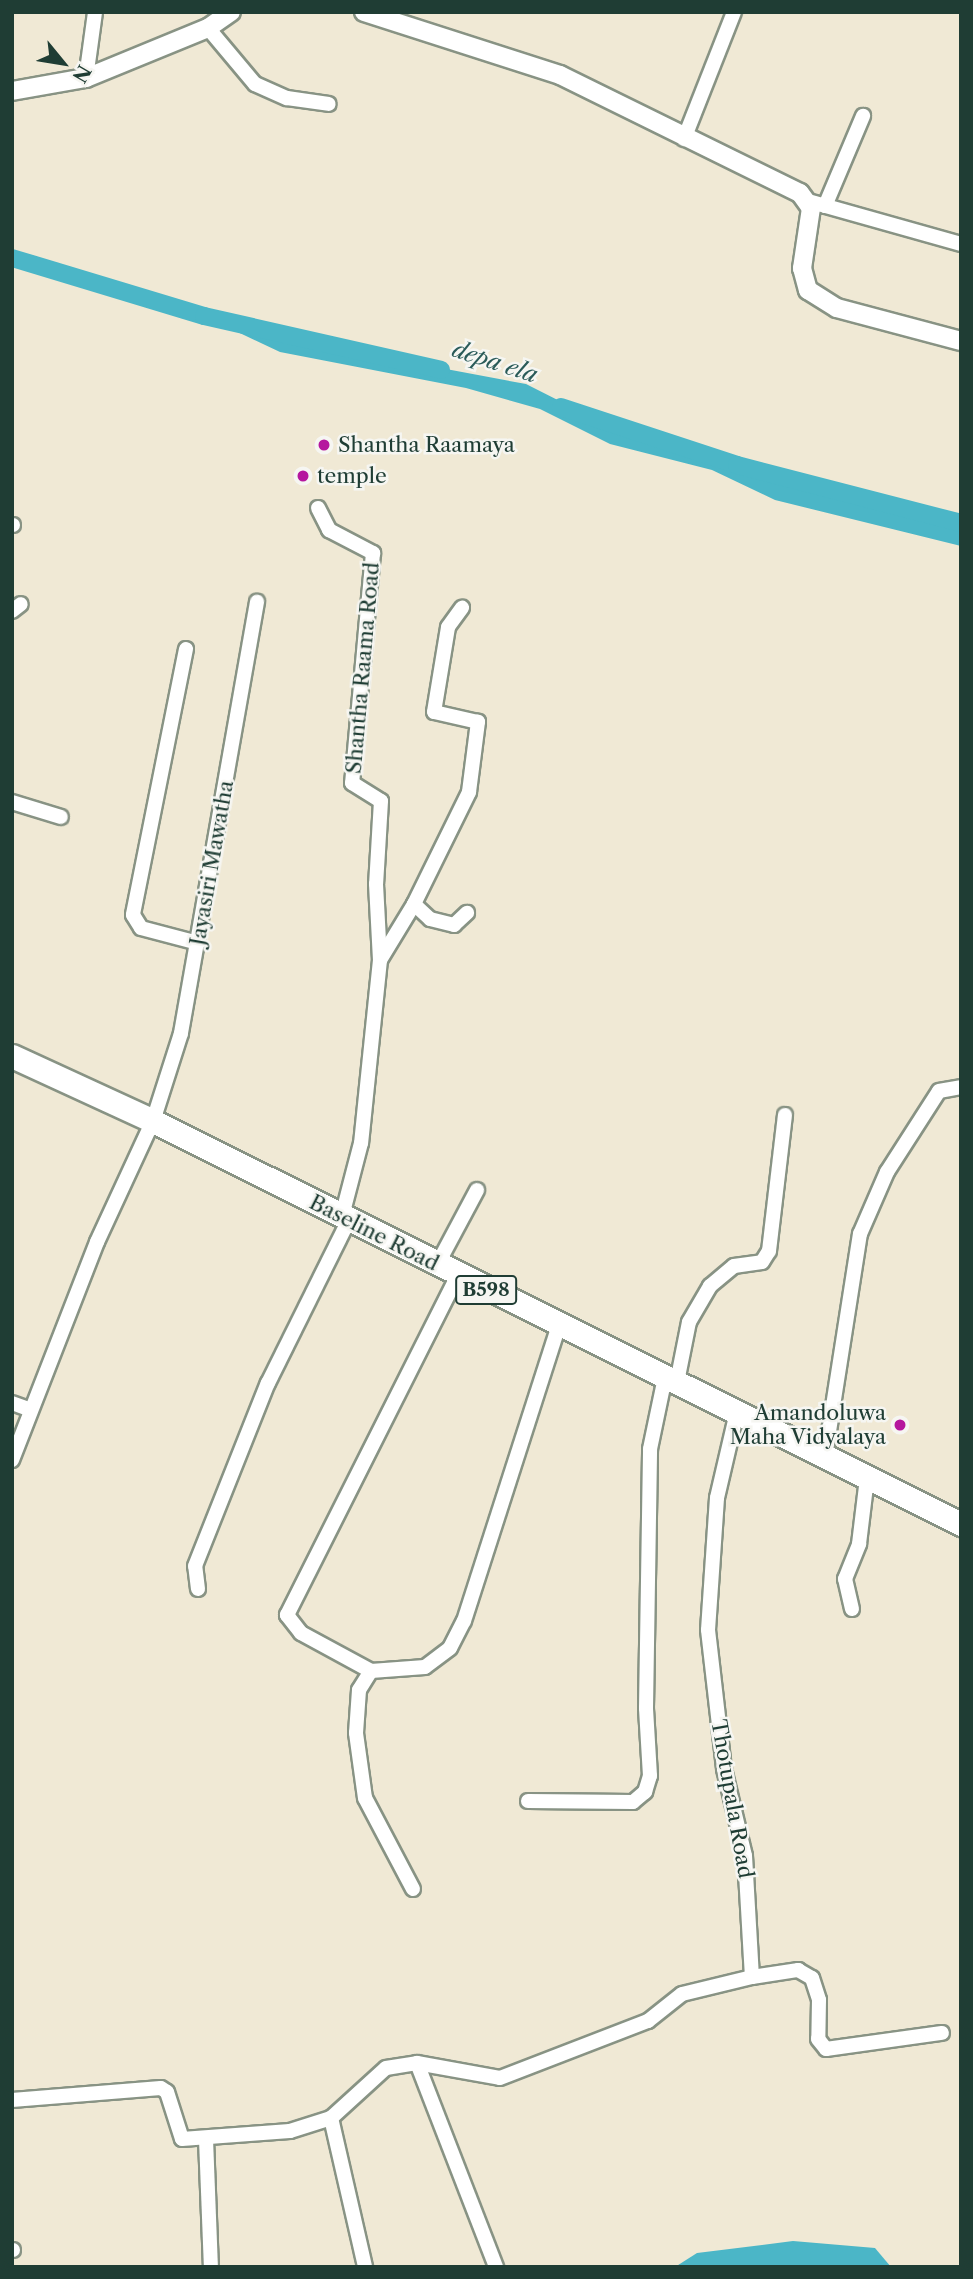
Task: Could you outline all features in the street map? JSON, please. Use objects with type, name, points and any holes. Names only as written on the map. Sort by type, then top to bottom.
[{"type":"main road","name":"Baseline Road","points":[[12,1056],[153,1121],[457,1277],[671,1379],[961,1524]]},
{"type":"street","points":[[86,78],[94,12]]},
{"type":"street","points":[[12,91],[86,78],[208,28],[231,12]]},
{"type":"street","points":[[364,12],[560,75],[817,204],[961,244]]},
{"type":"street","points":[[684,139],[734,12]]},
{"type":"street","points":[[208,28],[255,84],[287,98],[329,104]]},
{"type":"street","points":[[863,116],[811,218],[802,268],[808,290],[837,308],[961,341]]},
{"type":"street","name":"Shantha Raama Road","points":[[198,1590],[195,1566],[268,1383],[345,1218],[361,1143],[380,960],[376,884],[381,801],[352,783],[373,553],[329,530],[318,508]]},
{"type":"street","name":"Jayasiri Mawatha","points":[[12,1460],[97,1242],[153,1121],[181,1033],[257,602]]},
{"type":"street","points":[[380,960],[414,904],[469,792],[477,751],[478,722],[434,712],[449,627],[462,608]]},
{"type":"street","points":[[186,649],[133,915],[141,928],[164,938],[198,943]]},
{"type":"street","points":[[12,802],[61,817]]},
{"type":"street","points":[[414,904],[430,919],[454,925],[467,913]]},
{"type":"street","points":[[825,1457],[860,1234],[887,1172],[939,1091],[961,1087]]},
{"type":"street","points":[[528,1801],[633,1802],[645,1792],[650,1776],[646,1708],[650,1449],[689,1322],[710,1286],[734,1266],[762,1262],[769,1251],[785,1115]]},
{"type":"street","points":[[437,1265],[477,1190]]},
{"type":"street","points":[[457,1277],[287,1615],[301,1633],[371,1671],[425,1667],[450,1648],[464,1621],[559,1325]]},
{"type":"street","points":[[12,1403],[31,1410]]},
{"type":"street","name":"Thotupala Road","points":[[737,1412],[717,1499],[708,1630],[724,1769],[745,1856],[752,1977]]},
{"type":"street","points":[[852,1609],[845,1579],[859,1544],[867,1478]]},
{"type":"street","points":[[371,1671],[359,1690],[356,1733],[365,1798],[412,1889]]},
{"type":"street","points":[[12,2100],[161,2088],[167,2092],[176,2132],[182,2138],[206,2139],[290,2131],[331,2118],[386,2068],[417,2063],[500,2078],[648,2021],[682,1994],[752,1977],[798,1970],[813,1978],[818,2000],[818,2039],[825,2049],[942,2033]]},
{"type":"street","points":[[417,2063],[496,2267]]},
{"type":"street","points":[[331,2118],[365,2267]]},
{"type":"street","points":[[206,2139],[211,2267]]},
{"type":"water","points":[[204,316],[286,339],[526,384],[617,430],[961,524],[961,546],[775,500],[712,470],[610,444],[540,409],[466,388],[280,352]]},
{"type":"water","points":[[793,2241],[875,2248],[891,2267],[675,2267],[697,2253]]},
{"type":"waterway","name":"depa ela","points":[[12,258],[204,316],[441,370]]},
{"type":"waterway","name":"depa ela","points":[[561,407],[737,465],[961,523]]},
{"type":"place","name":"Shantha Raamaya","points":[[324,445]]},
{"type":"place","name":"temple","points":[[303,476]]},
{"type":"place","name":"Amandoluwa Maha Vidyalaya","points":[[900,1425]]}]
